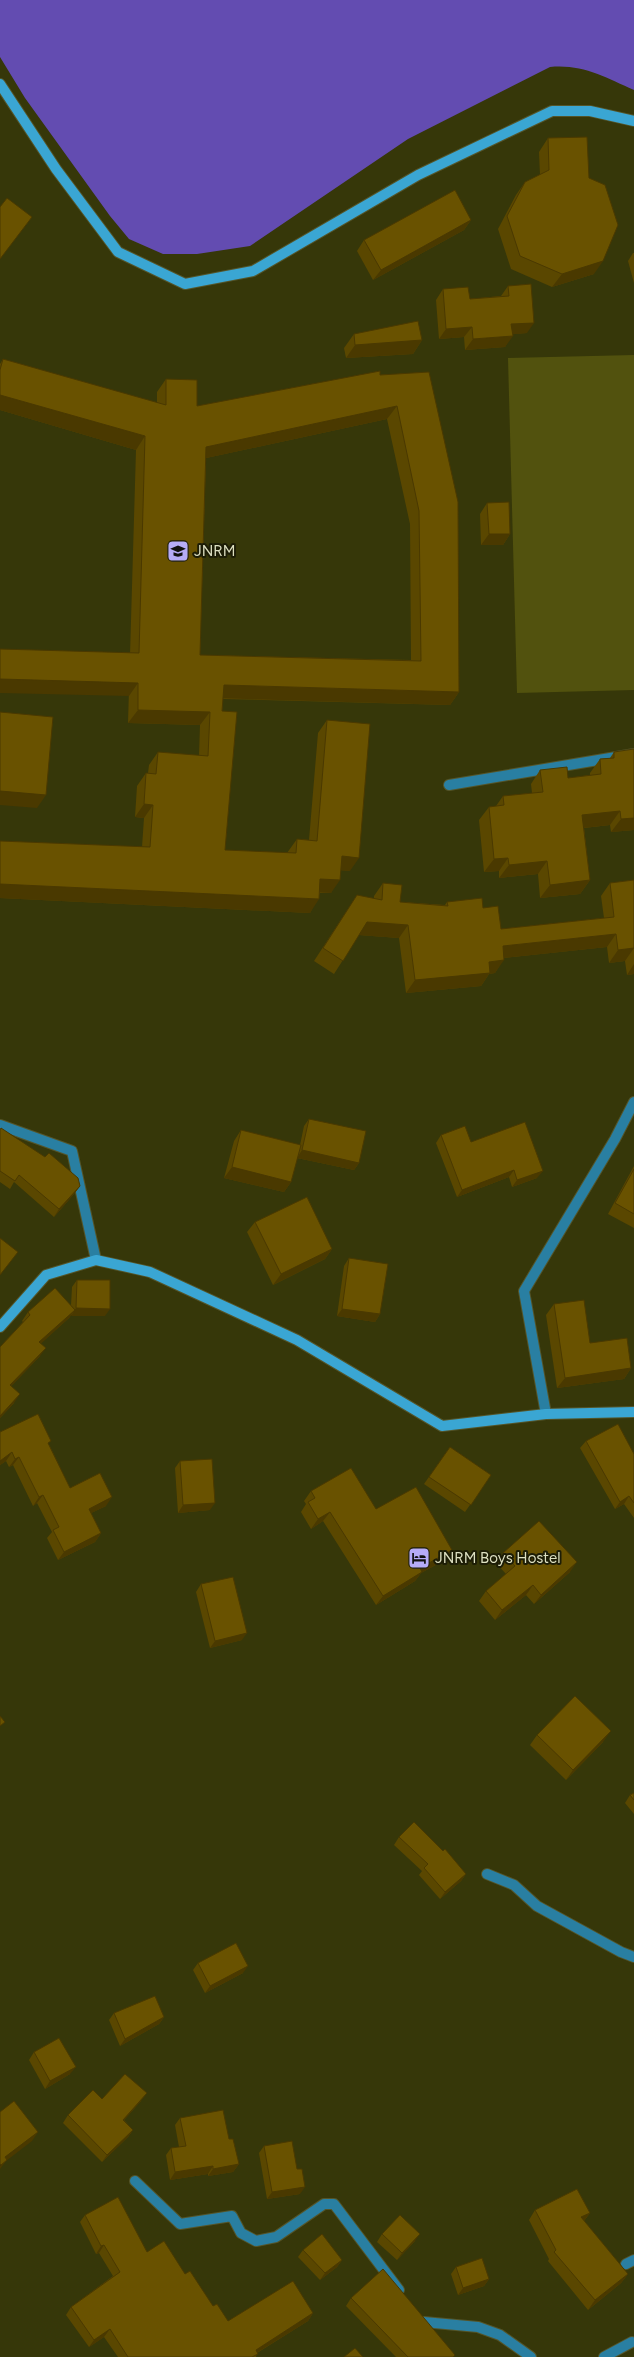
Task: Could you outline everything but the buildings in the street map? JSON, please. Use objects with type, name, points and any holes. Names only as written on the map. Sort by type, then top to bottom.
[{"type":"main road","points":[[0,84],[56,170],[118,252],[185,284],[253,270],[418,175],[552,111],[590,111],[634,121]]},
{"type":"main road","points":[[0,1327],[46,1275],[96,1260],[150,1272],[297,1340],[442,1426],[546,1414],[634,1412]]},
{"type":"street","points":[[449,785],[634,754]]},
{"type":"street","points":[[546,1414],[524,1291],[615,1139],[634,1102]]},
{"type":"street","points":[[0,1125],[72,1151],[96,1260]]},
{"type":"street","points":[[487,1874],[514,1885],[537,1906],[621,1952],[634,1956]]},
{"type":"street","points":[[135,2181],[180,2224],[232,2216],[241,2232],[256,2241],[276,2237],[324,2204],[334,2204],[406,2298]]},
{"type":"street","points":[[435,2336],[421,2318],[478,2326],[500,2335],[531,2357]]},
{"type":"street","points":[[604,2357],[632,2342]]},
{"type":"shaded area","points":[[0,0],[634,0],[634,90],[603,76],[583,70],[550,67],[408,139],[250,246],[197,254],[163,254],[129,239],[110,216],[25,98],[0,57]]},
{"type":"shaded area","points":[[634,355],[634,690],[517,693],[508,358]]},
{"type":"place","name":"JNRM","points":[[178,551]]},
{"type":"place","name":"JNRM Boys Hostel","points":[[419,1558]]}]
